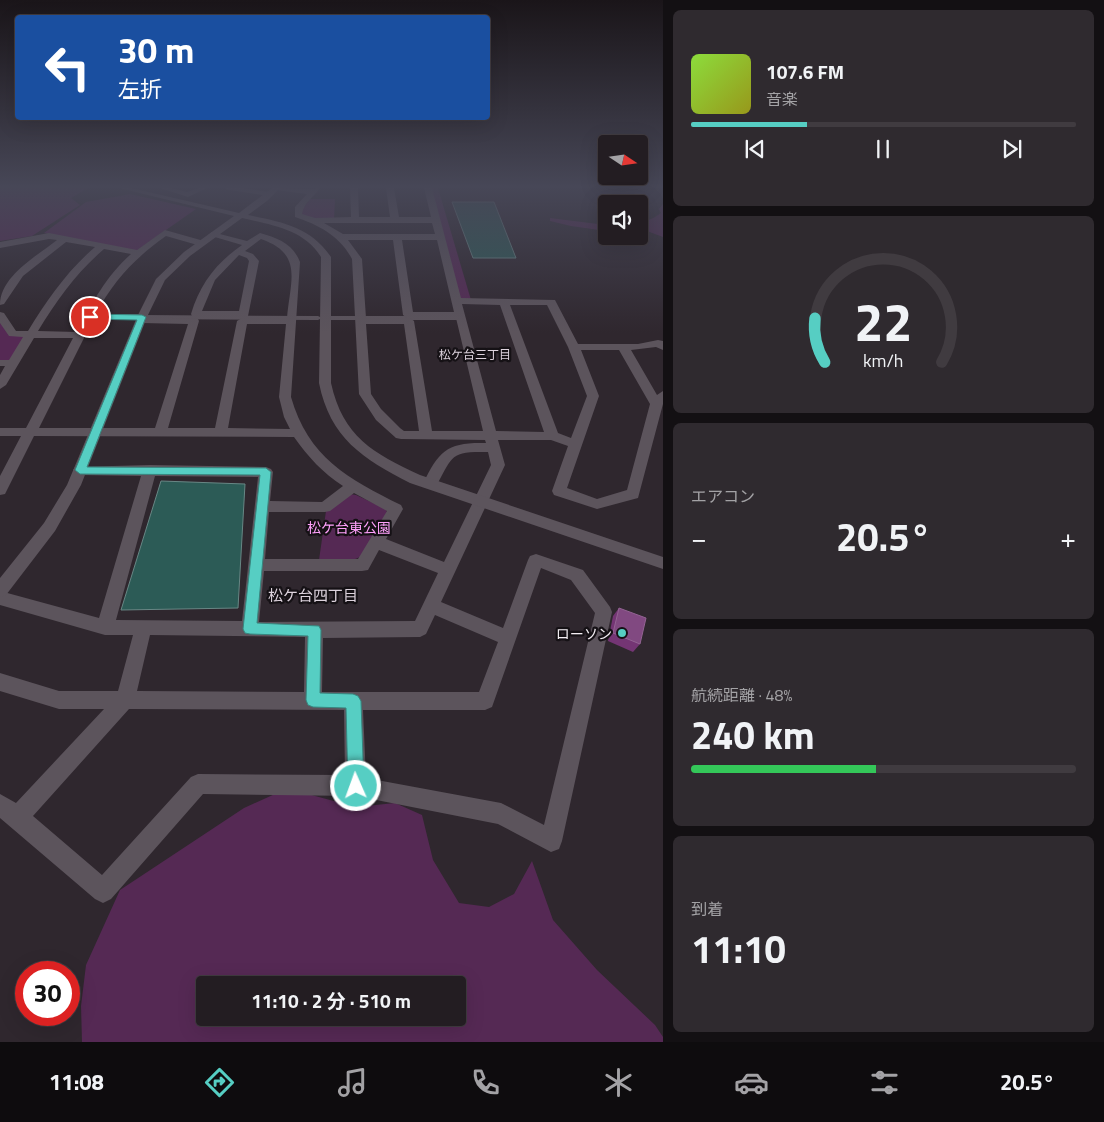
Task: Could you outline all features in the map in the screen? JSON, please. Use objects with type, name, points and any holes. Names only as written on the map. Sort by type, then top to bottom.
[{"type":"street","points":[[0,245],[46,237]]},
{"type":"street","points":[[52,237],[138,253]]},
{"type":"street","points":[[0,490],[111,280],[138,253],[161,237]]},
{"type":"street","points":[[176,237],[201,243]]},
{"type":"street","points":[[0,590],[57,517],[74,485],[141,319],[161,279],[175,264],[210,237]]},
{"type":"street","points":[[219,237],[248,244]]},
{"type":"street","points":[[238,252],[250,256],[254,261],[244,314],[196,314],[202,292],[220,266],[248,244],[259,237]]},
{"type":"street","points":[[258,565],[362,565],[396,509],[352,487],[315,456],[297,433],[287,408],[285,397],[296,262],[293,254],[281,244],[262,237]]},
{"type":"street","points":[[306,237],[322,251],[327,266],[325,383],[327,400],[339,425],[364,450],[397,470],[430,484],[663,563]]},
{"type":"street","points":[[342,237],[348,243],[357,259],[363,381],[365,394],[373,410],[383,422],[401,436],[426,436],[492,442]]},
{"type":"street","points":[[0,598],[105,627],[314,630],[420,629],[498,465],[440,237],[376,237]]},
{"type":"street","points":[[397,237],[408,315],[460,316]]},
{"type":"street","points":[[0,302],[20,274],[64,239]]},
{"type":"street","points":[[0,252],[12,243]]},
{"type":"street","points":[[0,385],[65,282],[81,264],[102,246]]},
{"type":"street","points":[[456,301],[551,302],[574,348],[593,396],[559,492],[597,504],[633,494],[659,400],[623,347]]},
{"type":"street","points":[[504,302],[552,436]]},
{"type":"street","points":[[0,315],[14,334],[81,335]]},
{"type":"street","points":[[360,319],[460,316]]},
{"type":"street","points":[[90,317],[194,320],[160,432]]},
{"type":"street","points":[[221,432],[242,321],[318,318]]},
{"type":"street","points":[[334,318],[409,321],[426,436]]},
{"type":"street","points":[[141,319],[291,319]]},
{"type":"street","points":[[574,348],[638,347],[658,343],[663,347]]},
{"type":"street","points":[[0,363],[13,363]]},
{"type":"street","points":[[0,432],[297,433]]},
{"type":"street","points":[[430,484],[439,465],[452,450],[461,447],[552,436],[576,444]]},
{"type":"street","points":[[80,470],[266,472],[250,629]]},
{"type":"street","points":[[105,627],[150,470]]},
{"type":"street","points":[[264,506],[325,507],[352,487]]},
{"type":"street","points":[[376,542],[448,570]]},
{"type":"street","points":[[0,682],[59,700],[485,701],[536,560],[577,575],[604,612],[551,841],[501,814],[356,786],[198,784],[103,891],[18,817],[0,805]]},
{"type":"street","points":[[432,606],[508,638]]},
{"type":"street","points":[[18,817],[125,700],[143,628]]},
{"type":"street","points":[[313,700],[314,630]]},
{"type":"street","points":[[353,701],[356,786]]},
{"type":"green space","points":[[0,237],[28,237],[0,241]]},
{"type":"green space","points":[[63,237],[157,237],[136,251]]},
{"type":"green space","points":[[443,237],[452,237],[471,300],[460,300]]},
{"type":"green space","points":[[0,322],[10,336],[26,336],[11,362],[0,361]]},
{"type":"green space","name":"松ケ台東公園","points":[[350,494],[386,509],[387,513],[360,557],[353,560],[319,560],[326,511]]},
{"type":"green space","points":[[304,793],[356,807],[395,803],[422,815],[433,860],[459,903],[489,907],[514,894],[532,861],[553,920],[597,970],[655,1025],[663,1037],[663,1042],[82,1042],[81,1006],[86,965],[120,890],[244,808],[275,794]]},
{"type":"shaded area","points":[[465,237],[508,237],[516,258],[473,258]]},
{"type":"shaded area","points":[[161,481],[245,484],[238,608],[121,610]]},
{"type":"building","points":[[619,608],[646,618],[640,644],[613,633]]},
{"type":"place","name":"ローソン","points":[[622,633]]},
{"type":"district","name":"松ケ台三丁目","points":[[475,354]]},
{"type":"district","name":"松ケ台四丁目","points":[[313,595]]},
{"type":"route","points":[[90,317],[142,317],[80,470],[266,472],[260,546],[250,629],[314,630],[313,700],[353,701],[356,786]]}]
